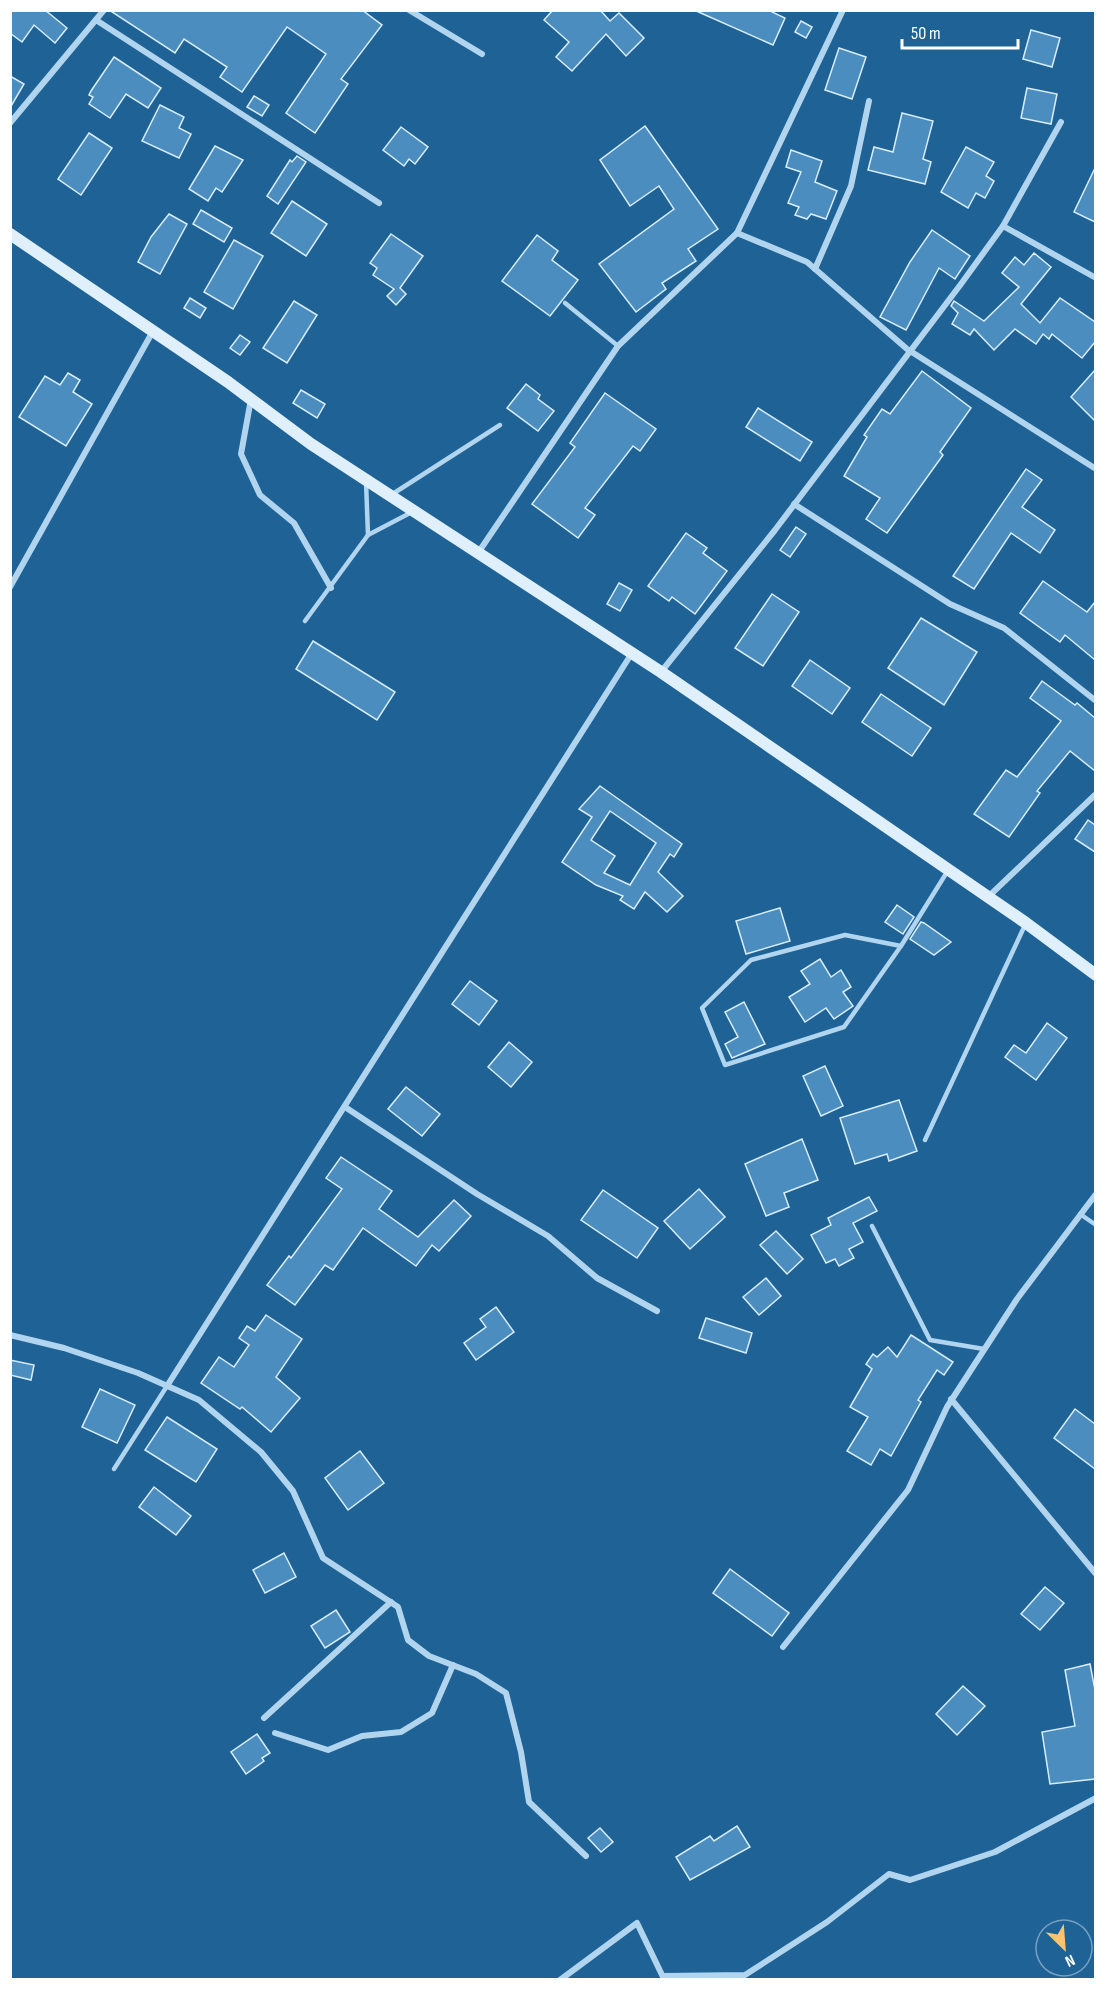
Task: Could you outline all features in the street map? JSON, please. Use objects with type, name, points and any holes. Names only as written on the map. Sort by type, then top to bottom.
[{"type":"main road","points":[[11,236],[153,331],[366,480],[632,652],[1026,923],[1095,975]]},
{"type":"street","points":[[10,123],[104,10]]},
{"type":"street","points":[[409,10],[482,54]]},
{"type":"street","points":[[478,553],[618,346],[737,233],[843,10]]},
{"type":"street","points":[[96,20],[379,203]]},
{"type":"street","points":[[814,269],[851,186],[869,101]]},
{"type":"street","points":[[661,672],[794,504],[1003,226],[1061,123]]},
{"type":"street","points":[[1003,226],[1095,278]]},
{"type":"street","points":[[737,233],[807,262],[910,351],[1095,469]]},
{"type":"street","points":[[10,587],[153,331]]},
{"type":"street","points":[[251,399],[241,454],[260,495],[294,523],[331,588]]},
{"type":"street","points":[[794,504],[950,604],[1004,628],[1095,701]]},
{"type":"street","points":[[167,1386],[632,652]]},
{"type":"street","points":[[988,897],[1095,794]]},
{"type":"street","points":[[345,1107],[477,1194],[548,1236],[597,1278],[657,1311]]},
{"type":"street","points":[[783,1647],[908,1490],[951,1399],[1017,1299],[1095,1194]]},
{"type":"street","points":[[10,1335],[64,1348],[199,1400],[261,1452],[293,1491],[323,1558],[398,1606],[408,1640],[429,1656],[476,1674],[506,1694],[521,1752],[529,1802],[586,1856]]},
{"type":"street","points":[[951,1399],[1095,1574]]},
{"type":"street","points":[[264,1718],[391,1602]]},
{"type":"street","points":[[275,1733],[328,1750],[362,1736],[401,1732],[432,1713],[453,1665]]},
{"type":"street","points":[[560,1980],[637,1923],[664,1978],[745,1975],[827,1922],[889,1874],[910,1880],[995,1852],[1095,1798]]},
{"type":"lane","points":[[565,303],[618,346]]},
{"type":"lane","points":[[390,495],[500,425]]},
{"type":"lane","points":[[366,480],[368,535]]},
{"type":"lane","points":[[305,621],[368,535],[414,511]]},
{"type":"lane","points":[[901,946],[845,935],[751,960],[702,1008],[725,1065],[844,1027],[901,946],[949,870]]},
{"type":"lane","points":[[926,1140],[1026,923]]},
{"type":"lane","points":[[1080,1214],[1095,1225]]},
{"type":"lane","points":[[872,1226],[930,1340],[984,1349]]},
{"type":"lane","points":[[114,1469],[167,1386]]},
{"type":"building","points":[[10,10],[45,10],[67,28],[55,43],[34,25],[22,42],[10,33]]},
{"type":"building","points":[[109,10],[362,10],[382,25],[341,79],[348,84],[315,133],[286,113],[326,54],[287,27],[242,92],[220,77],[227,67],[184,39],[175,53]]},
{"type":"building","points":[[553,10],[600,10],[610,21],[619,13],[644,38],[626,56],[606,34],[572,71],[556,57],[569,42],[544,20]]},
{"type":"building","points":[[694,10],[768,10],[785,18],[773,45]]},
{"type":"building","points":[[801,21],[812,27],[806,38],[795,32]]},
{"type":"building","points":[[1031,30],[1060,38],[1052,67],[1023,59]]},
{"type":"building","points":[[839,48],[866,57],[852,99],[825,90]]},
{"type":"building","points":[[114,57],[161,88],[148,108],[126,94],[110,118],[89,104],[93,97],[89,95],[91,91]]},
{"type":"building","points":[[10,76],[24,84],[10,108]]},
{"type":"building","points":[[1027,88],[1057,94],[1051,124],[1021,118]]},
{"type":"building","points":[[254,96],[269,105],[262,116],[247,107]]},
{"type":"building","points":[[160,105],[184,117],[179,128],[191,134],[179,158],[142,141]]},
{"type":"building","points":[[902,113],[933,121],[923,159],[931,162],[925,184],[868,170],[874,147],[893,152]]},
{"type":"building","points":[[645,126],[718,229],[688,249],[696,261],[662,283],[666,289],[636,312],[599,264],[674,209],[659,186],[630,206],[600,160]]},
{"type":"building","points":[[401,127],[428,147],[415,164],[409,159],[404,166],[383,150]]},
{"type":"building","points":[[89,133],[112,148],[81,195],[58,179]]},
{"type":"building","points":[[215,146],[243,160],[222,192],[216,188],[208,201],[189,189]]},
{"type":"building","points":[[966,147],[994,162],[986,176],[994,181],[985,198],[976,193],[968,208],[941,192]]},
{"type":"building","points":[[791,150],[822,161],[815,182],[837,191],[826,219],[811,214],[807,219],[795,215],[799,207],[788,203],[801,172],[786,167]]},
{"type":"building","points":[[297,156],[306,162],[278,204],[267,196],[290,160],[292,162]]},
{"type":"building","points":[[1095,168],[1095,222],[1074,212]]},
{"type":"building","points":[[292,201],[327,224],[306,256],[271,233]]},
{"type":"building","points":[[201,210],[232,228],[224,242],[193,224]]},
{"type":"building","points":[[169,214],[187,224],[160,274],[138,262],[151,237]]},
{"type":"building","points":[[932,230],[970,256],[955,279],[939,268],[906,330],[880,317],[910,262]]},
{"type":"building","points":[[391,234],[423,256],[400,288],[406,294],[396,305],[387,296],[394,289],[373,275],[377,268],[370,263]]},
{"type":"building","points":[[537,235],[558,251],[552,260],[578,280],[550,316],[502,281]]},
{"type":"building","points":[[234,240],[263,256],[233,309],[204,292]]},
{"type":"building","points":[[1034,253],[1051,267],[1021,304],[1040,323],[1060,298],[1095,322],[1095,342],[1082,358],[1052,334],[1049,339],[1043,334],[1036,344],[1015,329],[994,350],[974,329],[970,335],[952,324],[958,313],[951,306],[954,301],[984,321],[1019,287],[1002,273],[1015,257],[1024,265]]},
{"type":"building","points":[[190,298],[206,308],[200,318],[184,308]]},
{"type":"building","points":[[294,301],[317,315],[287,363],[263,348]]},
{"type":"building","points":[[240,335],[250,342],[240,355],[230,348]]},
{"type":"building","points":[[1095,370],[1095,421],[1071,397]]},
{"type":"building","points":[[922,371],[971,408],[940,452],[943,455],[887,533],[866,519],[880,498],[844,476],[867,437],[864,435],[882,409],[890,414]]},
{"type":"building","points":[[68,373],[80,380],[73,392],[92,404],[66,446],[19,417],[45,376],[60,385]]},
{"type":"building","points":[[526,384],[540,395],[538,399],[554,411],[538,431],[507,408]]},
{"type":"building","points":[[301,390],[325,404],[317,418],[293,403]]},
{"type":"building","points":[[605,393],[656,429],[640,451],[633,446],[585,508],[595,515],[578,538],[532,504],[575,447],[570,443]]},
{"type":"building","points":[[758,408],[812,442],[800,461],[746,427]]},
{"type":"building","points":[[1026,469],[1042,480],[1022,507],[1055,530],[1040,553],[1011,533],[974,589],[953,576]]},
{"type":"building","points":[[796,527],[806,534],[790,557],[780,550]]},
{"type":"building","points":[[686,533],[707,548],[703,553],[727,571],[695,614],[672,597],[669,601],[648,586]]},
{"type":"building","points":[[1043,581],[1087,612],[1095,602],[1095,660],[1065,635],[1060,642],[1020,613]]},
{"type":"building","points":[[619,583],[632,590],[620,611],[607,604]]},
{"type":"building","points":[[772,594],[799,612],[763,666],[735,648]]},
{"type":"building","points":[[921,618],[977,652],[944,705],[888,668]]},
{"type":"building","points":[[313,641],[395,692],[377,720],[296,669]]},
{"type":"building","points":[[810,660],[850,688],[832,714],[792,686]]},
{"type":"building","points":[[1042,681],[1075,705],[1077,703],[1095,718],[1095,771],[1070,751],[1037,791],[1040,793],[1009,837],[974,814],[1006,770],[1017,777],[1061,721],[1030,698]]},
{"type":"building","points":[[881,694],[931,728],[912,756],[862,722]]},
{"type":"building","points":[[600,786],[682,844],[674,857],[670,854],[658,872],[683,896],[667,912],[645,892],[634,909],[620,900],[623,896],[596,885],[562,862],[592,817],[579,809]],"holes":[[[610,811],[656,843],[630,885],[604,873],[615,856],[591,840]]]},
{"type":"building","points":[[1088,820],[1095,825],[1095,852],[1075,839]]},
{"type":"building","points":[[897,905],[914,917],[903,934],[885,922]]},
{"type":"building","points":[[780,908],[790,941],[746,954],[736,921]]},
{"type":"building","points":[[921,922],[951,942],[934,955],[910,939]]},
{"type":"building","points":[[820,959],[831,977],[841,970],[851,987],[843,992],[853,1006],[834,1019],[826,1008],[805,1022],[789,997],[810,984],[801,971]]},
{"type":"building","points":[[470,981],[497,1001],[479,1025],[452,1004]]},
{"type":"building","points":[[744,1002],[765,1044],[732,1058],[725,1044],[738,1037],[725,1012]]},
{"type":"building","points":[[1047,1023],[1067,1038],[1036,1080],[1005,1057],[1014,1045],[1026,1053]]},
{"type":"building","points":[[509,1042],[532,1062],[511,1087],[488,1067]]},
{"type":"building","points":[[825,1066],[843,1106],[821,1116],[803,1076]]},
{"type":"building","points":[[406,1087],[440,1114],[422,1136],[388,1109]]},
{"type":"building","points":[[899,1100],[917,1151],[889,1161],[887,1154],[855,1164],[840,1118]]},
{"type":"building","points":[[802,1139],[818,1180],[784,1193],[789,1207],[766,1216],[745,1164]]},
{"type":"building","points":[[341,1157],[392,1191],[379,1209],[418,1237],[454,1200],[471,1216],[439,1251],[432,1245],[416,1266],[363,1228],[333,1270],[325,1265],[295,1305],[267,1285],[289,1256],[291,1258],[342,1189],[326,1178]]},
{"type":"building","points":[[699,1189],[725,1217],[690,1249],[664,1221]]},
{"type":"building","points":[[603,1190],[658,1228],[637,1258],[581,1220]]},
{"type":"building","points":[[869,1197],[877,1211],[853,1223],[863,1242],[849,1249],[854,1258],[839,1266],[835,1259],[826,1263],[811,1235],[831,1225],[828,1218]]},
{"type":"building","points":[[776,1231],[803,1259],[787,1274],[760,1245]]},
{"type":"building","points":[[766,1278],[781,1296],[759,1315],[743,1297]]},
{"type":"building","points":[[496,1307],[514,1332],[476,1360],[464,1343],[486,1327],[480,1319]]},
{"type":"building","points":[[266,1315],[302,1339],[276,1377],[300,1398],[271,1432],[242,1407],[240,1409],[201,1383],[219,1357],[234,1367],[249,1345],[239,1338],[247,1326],[255,1331]]},
{"type":"building","points":[[706,1318],[752,1333],[746,1353],[699,1338]]},
{"type":"building","points":[[911,1335],[953,1362],[944,1375],[937,1370],[918,1400],[921,1402],[891,1456],[880,1449],[871,1465],[847,1451],[868,1417],[850,1407],[872,1369],[866,1364],[873,1354],[877,1357],[888,1347],[897,1357]]},
{"type":"building","points":[[10,1360],[34,1365],[31,1380],[10,1375]]},
{"type":"building","points":[[100,1389],[135,1405],[117,1443],[82,1427]]},
{"type":"building","points":[[1075,1409],[1095,1424],[1095,1469],[1054,1438]]},
{"type":"building","points":[[167,1417],[217,1449],[196,1482],[145,1450]]},
{"type":"building","points":[[360,1451],[384,1483],[348,1510],[325,1478]]},
{"type":"building","points":[[154,1487],[191,1516],[176,1535],[139,1507]]},
{"type":"building","points":[[284,1553],[296,1577],[265,1593],[253,1570]]},
{"type":"building","points":[[730,1569],[789,1613],[772,1636],[713,1593]]},
{"type":"building","points":[[1045,1587],[1064,1603],[1040,1630],[1021,1614]]},
{"type":"building","points":[[336,1610],[350,1632],[325,1648],[311,1626]]},
{"type":"building","points":[[1090,1664],[1095,1690],[1095,1779],[1050,1784],[1042,1732],[1075,1726],[1065,1670]]},
{"type":"building","points":[[963,1686],[985,1706],[957,1735],[936,1714]]},
{"type":"building","points":[[257,1734],[270,1753],[262,1758],[264,1761],[246,1774],[231,1752]]},
{"type":"building","points":[[737,1826],[750,1847],[690,1880],[676,1857],[710,1836],[714,1841]]},
{"type":"building","points":[[600,1828],[613,1842],[601,1852],[588,1838]]}]
